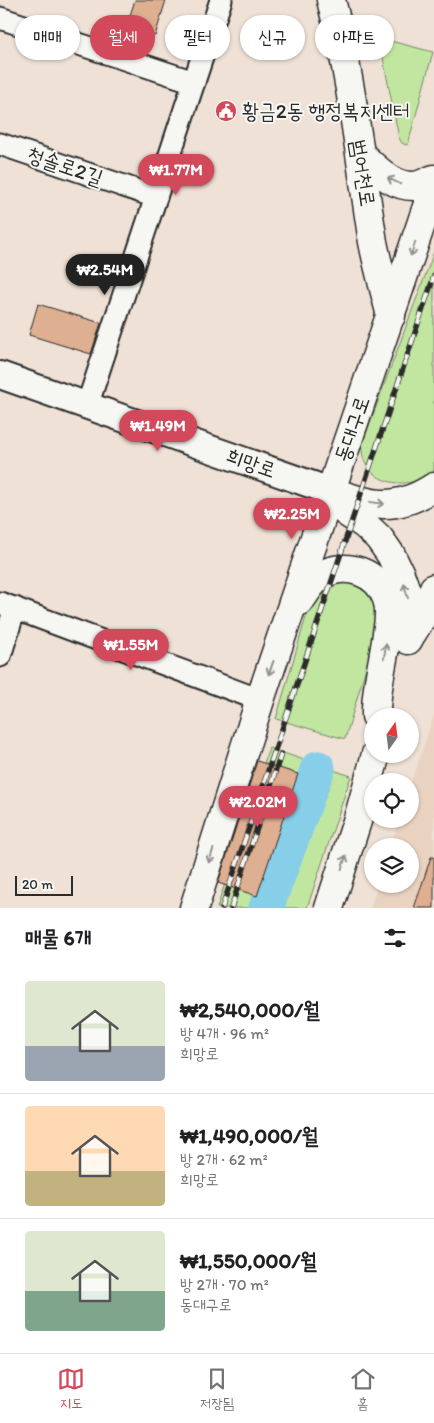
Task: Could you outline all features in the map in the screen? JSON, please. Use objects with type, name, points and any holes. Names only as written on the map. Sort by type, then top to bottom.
[{"type":"main road","name":"범어천로","points":[[331,0],[338,28],[361,155],[374,243],[391,316]]},
{"type":"main road","points":[[361,155],[387,177],[400,184],[417,186],[434,192]]},
{"type":"main road","name":"동대구로","points":[[194,908],[260,700],[330,491],[434,192]]},
{"type":"main road","points":[[330,491],[362,501],[393,505],[421,496],[434,487]]},
{"type":"main road","points":[[330,491],[346,512],[364,524],[379,538],[391,555],[407,593],[410,614],[408,640],[388,708]]},
{"type":"main road","points":[[283,633],[310,585],[320,576],[333,570],[349,568],[365,573],[374,579],[387,598],[390,615],[376,708]]},
{"type":"main road","points":[[408,640],[432,603]]},
{"type":"main road","points":[[329,908],[373,763]]},
{"type":"street","points":[[87,406],[221,0]]},
{"type":"street","points":[[0,18],[194,82]]},
{"type":"street","name":"청솔로2길","points":[[0,144],[156,197]]},
{"type":"street","name":"희망로","points":[[0,375],[330,491]]},
{"type":"street","points":[[0,656],[7,605],[260,700]]},
{"type":"shaded area","points":[[434,715],[434,908],[370,908],[375,893],[419,893],[419,838],[393,838],[396,828],[419,828],[419,773],[415,773]]},
{"type":"green space","points":[[394,42],[433,52],[408,144],[402,143],[399,138],[383,60],[394,60]]},
{"type":"green space","points":[[434,252],[434,470],[424,478],[412,482],[399,483],[387,481],[377,476],[368,468],[363,457],[362,444]]},
{"type":"green space","points":[[356,574],[383,610],[345,739],[276,719],[314,590]]},
{"type":"green space","points":[[269,748],[351,776],[307,908],[217,908]]},
{"type":"building","points":[[135,0],[166,0],[155,36],[155,15],[130,15]]},
{"type":"building","points":[[38,304],[101,323],[91,354],[29,335]]},
{"type":"building","points":[[257,761],[298,774],[257,896],[218,883]]},
{"type":"building","points":[[431,857],[434,857],[434,908],[414,908]]},
{"type":"waterway","points":[[266,908],[318,768]]},
{"type":"railway","points":[[222,908],[434,276]]},
{"type":"railway","points":[[231,908],[281,754]]},
{"type":"place","name":"황금2동 행정복지센터","points":[[226,111]]}]
